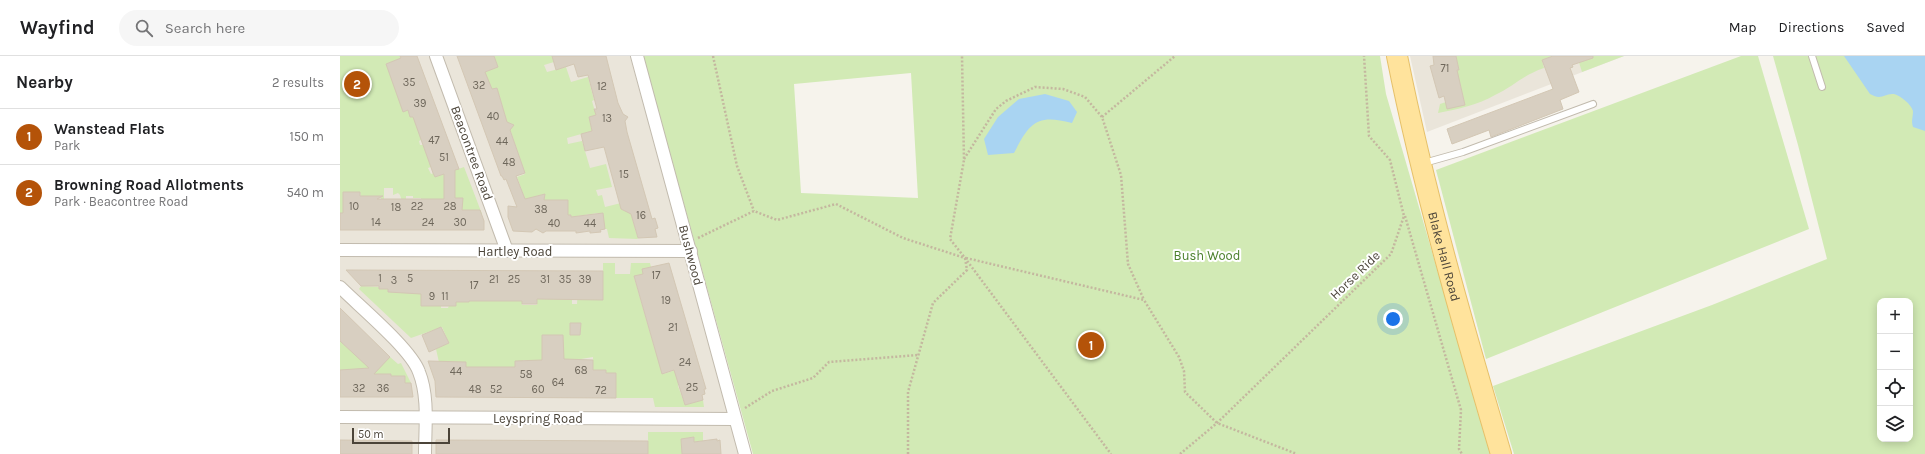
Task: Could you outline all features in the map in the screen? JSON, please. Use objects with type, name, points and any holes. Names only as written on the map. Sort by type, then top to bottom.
[{"type":"main road","name":"Blake Hall Road","points":[[1397,56],[1421,164],[1458,309],[1501,454]]},
{"type":"street","name":"Beacontree Road","points":[[436,56],[507,251]]},
{"type":"street","name":"Bushwood","points":[[637,56],[745,454]]},
{"type":"street","name":"Hartley Road","points":[[340,250],[507,251],[689,247]]},
{"type":"street","points":[[340,287],[403,347],[419,371],[424,394],[425,454]]},
{"type":"street","name":"Leyspring Road","points":[[340,417],[735,416]]},
{"type":"lane","points":[[1812,56],[1822,87]]},
{"type":"lane","points":[[1421,164],[1462,152],[1593,104]]},
{"type":"path","points":[[713,56],[737,166],[754,211],[776,220],[836,204],[903,238],[965,258],[1144,300]]},
{"type":"path","points":[[962,56],[964,160],[950,239],[1111,454]]},
{"type":"path","points":[[1102,117],[1175,56]]},
{"type":"path","points":[[1364,56],[1369,136],[1390,160],[1404,216],[1461,410],[1459,449],[1462,454]]},
{"type":"path","points":[[964,160],[996,109],[1006,101],[1035,87],[1062,89],[1085,97],[1102,117],[1121,175],[1128,264],[1144,300],[1179,357],[1184,370],[1185,392],[1217,423],[1297,454]]},
{"type":"path","points":[[689,247],[754,211]]},
{"type":"path","name":"Horse Ride","points":[[1180,454],[1217,423],[1391,254],[1404,216]]},
{"type":"path","points":[[908,454],[908,392],[933,303],[967,270],[965,258]]},
{"type":"path","points":[[735,416],[772,392],[813,378],[829,362],[918,355]]},
{"type":"shaded area","points":[[340,56],[630,56],[740,454],[340,454]]},
{"type":"shaded area","points":[[1410,56],[1624,56],[1427,132]]},
{"type":"green space","points":[[340,56],[400,56],[401,58],[386,64],[411,117],[423,113],[421,140],[419,141],[420,145],[423,145],[431,167],[428,168],[431,174],[434,173],[436,177],[464,167],[482,214],[479,214],[479,210],[472,210],[462,214],[462,198],[444,214],[421,214],[421,198],[406,196],[406,214],[400,195],[398,193],[393,195],[393,188],[384,188],[384,213],[381,213],[381,196],[363,196],[363,213],[360,192],[343,192],[343,213],[340,213]]},
{"type":"green space","points":[[494,56],[552,56],[554,62],[544,65],[547,72],[566,67],[571,82],[588,77],[596,115],[589,117],[592,131],[567,138],[568,144],[582,141],[590,168],[606,164],[612,187],[596,190],[598,196],[602,195],[605,207],[621,203],[621,209],[625,211],[630,210],[638,239],[609,238],[607,229],[605,229],[598,213],[571,217],[544,215],[544,194],[537,196],[537,203],[526,202],[517,177],[525,174],[511,132],[505,134],[512,127],[507,122],[497,88],[489,91],[485,72],[498,67]]},
{"type":"green space","name":"Bush Wood","points":[[643,56],[1380,56],[1386,94],[1491,454],[753,454]],"holes":[[[911,73],[918,198],[801,193],[794,84]]]},
{"type":"green space","points":[[1456,56],[1553,56],[1542,60],[1544,68],[1530,74],[1502,92],[1468,106],[1438,113],[1440,104],[1446,102],[1465,105],[1460,83],[1446,73],[1459,70]]},
{"type":"green space","points":[[1577,56],[1624,56],[1582,72]]},
{"type":"green space","points":[[1741,56],[1758,56],[1809,229],[1486,359],[1436,170]]},
{"type":"green space","points":[[1773,56],[1925,56],[1925,454],[1514,454],[1493,386],[1712,305],[1827,259],[1798,145]]},
{"type":"green space","points":[[603,263],[615,263],[615,274],[630,274],[631,263],[650,263],[651,267],[642,269],[643,274],[634,277],[655,350],[681,343],[663,374],[679,369],[678,386],[685,405],[703,400],[704,407],[655,407],[653,398],[616,398],[616,374],[606,373],[606,370],[596,370],[596,381],[593,381],[593,357],[528,368],[528,360],[523,360],[515,380],[466,381],[466,362],[459,362],[443,380],[436,349],[449,343],[442,327],[411,338],[359,289],[361,286],[379,287],[379,289],[388,289],[388,292],[418,293],[421,286],[421,305],[435,306],[441,287],[441,308],[448,308],[456,287],[461,287],[461,302],[469,302],[469,299],[496,301],[496,287],[502,287],[502,301],[517,301],[522,287],[522,305],[537,305],[537,287],[543,287],[543,299],[557,299],[563,287],[563,299],[572,300],[572,304],[577,304],[578,287],[603,300]],"holes":[[[542,335],[563,335],[563,340],[542,343]]]},
{"type":"green space","points":[[340,332],[343,344],[350,350],[355,346],[385,362],[390,357],[398,364],[401,363],[411,383],[405,383],[405,376],[391,376],[391,374],[384,374],[384,378],[340,370]]},
{"type":"green space","points":[[648,432],[703,432],[703,441],[694,442],[693,437],[681,439],[682,454],[648,454]]},
{"type":"water","points":[[1844,56],[1925,56],[1925,131],[1913,127],[1913,111],[1903,98],[1894,94],[1877,97],[1870,94]]},
{"type":"water","points":[[1045,94],[1069,101],[1077,112],[1072,123],[1060,120],[1042,120],[1030,128],[1014,153],[988,155],[984,139],[998,117],[1019,99]]},
{"type":"building","points":[[400,56],[417,56],[459,169],[455,170],[455,198],[463,198],[462,210],[480,210],[484,221],[484,230],[340,230],[340,213],[343,213],[343,192],[360,192],[360,196],[383,196],[377,199],[444,199],[444,174],[435,177],[413,117],[410,117],[408,110],[403,112],[386,64],[401,58]]},
{"type":"building","points":[[457,56],[494,56],[498,67],[485,72],[492,89],[497,88],[507,122],[514,125],[510,130],[525,173],[516,176],[525,199],[545,194],[544,200],[568,200],[568,215],[571,215],[571,217],[603,213],[605,229],[600,230],[601,232],[590,233],[590,231],[576,233],[576,231],[546,231],[543,233],[536,229],[532,232],[513,231],[508,217],[508,206],[517,207],[506,179],[504,180],[501,176]]},
{"type":"building","points":[[552,56],[606,56],[618,103],[623,114],[628,117],[625,121],[627,132],[652,219],[655,218],[658,228],[655,229],[657,237],[638,238],[631,214],[621,209],[604,147],[585,151],[581,134],[592,131],[589,117],[596,115],[594,109],[597,109],[588,75],[578,77],[574,64],[556,70]]},
{"type":"building","points":[[1433,56],[1456,56],[1459,70],[1457,70],[1465,105],[1447,109],[1444,96],[1439,98],[1430,66],[1434,65]]},
{"type":"building","points":[[1553,56],[1593,56],[1593,58],[1572,65],[1573,67],[1570,68],[1579,92],[1560,100],[1563,109],[1491,137],[1489,130],[1452,144],[1447,129],[1553,89],[1542,60]]},
{"type":"building","points":[[669,263],[706,389],[704,389],[705,394],[702,395],[703,400],[685,405],[674,370],[662,374],[634,276],[643,274],[642,269]]},
{"type":"building","points":[[346,270],[603,271],[603,300],[537,299],[537,304],[522,304],[522,301],[469,301],[456,302],[456,306],[421,306],[421,294],[388,292],[388,289],[379,289],[379,286],[361,286]]},
{"type":"building","points":[[340,308],[390,357],[374,374],[405,376],[405,383],[411,383],[413,397],[340,397],[340,370],[369,368],[340,341]]},
{"type":"building","points":[[570,323],[581,323],[580,335],[570,335]]},
{"type":"building","points":[[441,327],[449,343],[429,352],[422,335]]},
{"type":"building","points":[[542,335],[563,335],[564,359],[593,360],[593,370],[606,370],[606,373],[616,373],[616,398],[436,397],[435,381],[428,361],[466,362],[466,367],[515,367],[515,361],[542,360]]},
{"type":"building","points":[[694,437],[694,442],[717,439],[717,441],[720,440],[721,454],[682,454],[681,439]]},
{"type":"building","points":[[340,440],[412,441],[412,454],[340,454]]},
{"type":"building","points":[[436,440],[648,441],[648,454],[436,454]]},
{"type":"place","name":"Browning Road Allotments","points":[[357,84]]},
{"type":"place","name":"Wanstead Flats","points":[[1091,345]]}]
